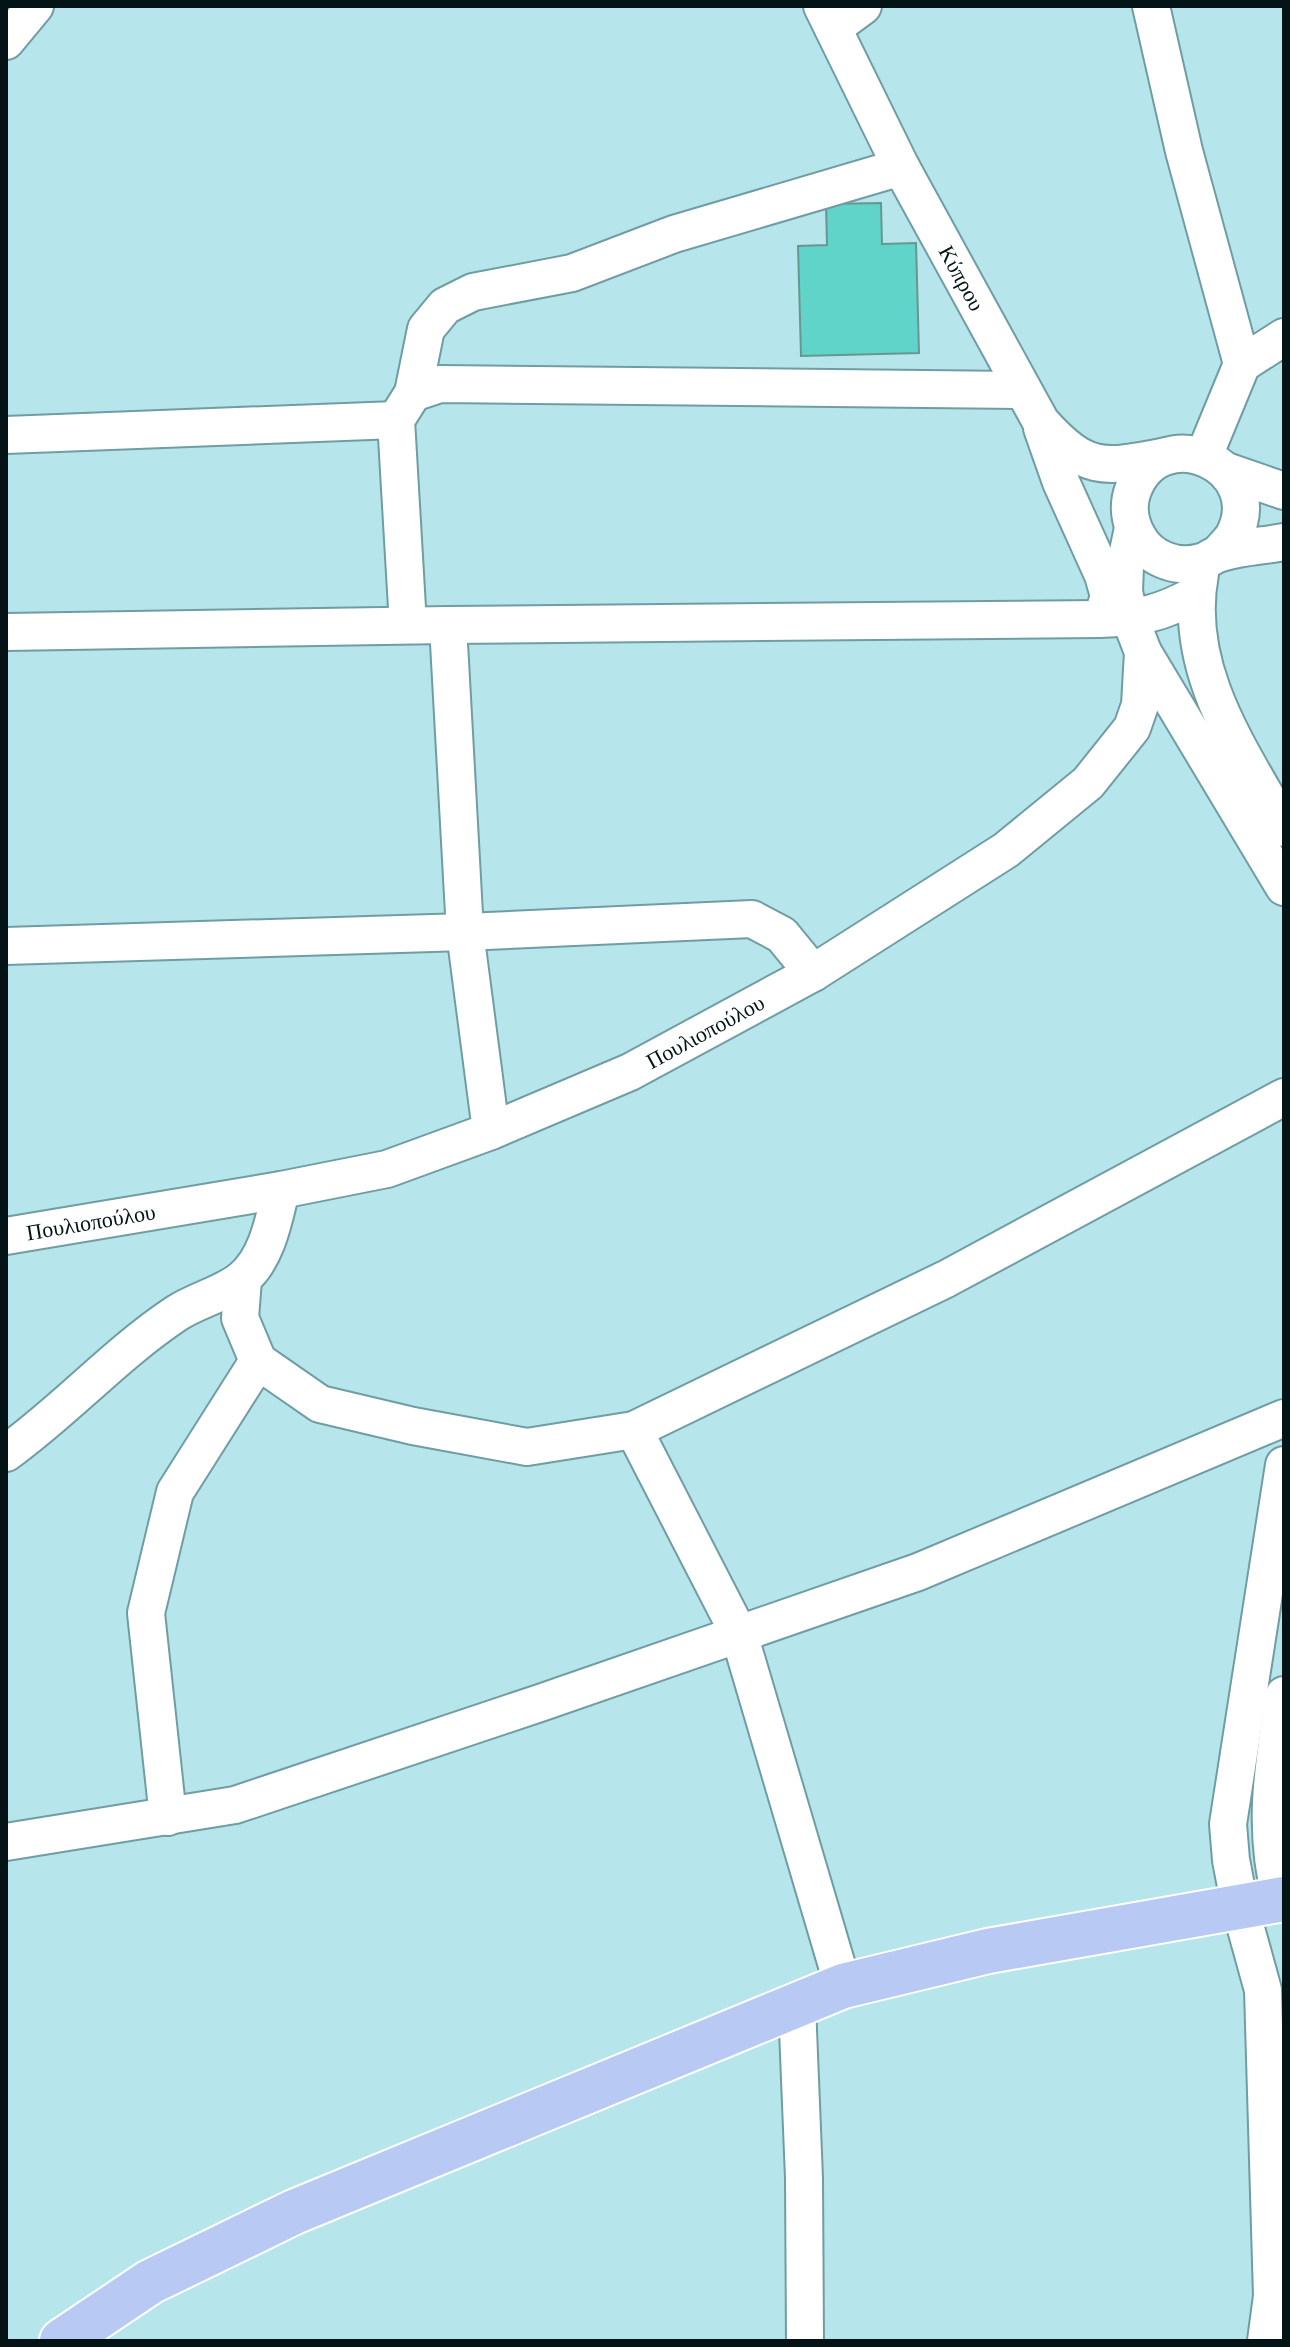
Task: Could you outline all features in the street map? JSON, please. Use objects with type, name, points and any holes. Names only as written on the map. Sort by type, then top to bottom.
[{"type":"main road","points":[[62,2341],[150,2282],[294,2212],[843,1986],[988,1951],[1268,1902]]},
{"type":"street","points":[[6,41],[35,6]]},
{"type":"street","points":[[828,17],[863,6]]},
{"type":"street","points":[[1151,6],[1184,151],[1242,364],[1215,464]]},
{"type":"street","name":"Κύπρου","points":[[828,17],[901,167],[1041,422],[1065,449],[1093,463],[1120,465],[1167,456]]},
{"type":"street","points":[[408,625],[404,406],[426,329],[445,306],[473,292],[572,273],[674,234],[901,167]]},
{"type":"street","points":[[1242,364],[1284,337]]},
{"type":"street","points":[[6,435],[404,406],[440,384],[1021,390]]},
{"type":"street","points":[[1041,422],[1061,482],[1103,575],[1109,596],[1106,610],[1115,619]]},
{"type":"street","points":[[1284,491],[1186,453],[1167,456],[1152,464],[1135,485],[1129,511],[1133,528],[1143,546],[1160,559],[1205,570],[1284,542]]},
{"type":"street","points":[[6,632],[1115,619],[1149,616],[1169,609],[1233,537],[1241,514],[1238,491],[1215,464]]},
{"type":"street","name":"Πουλιοπούλου","points":[[6,1236],[387,1169],[491,1131],[630,1072],[813,973],[1006,850],[1088,783],[1132,728],[1140,705],[1143,652],[1115,619],[1124,592],[1125,566],[1133,528]]},
{"type":"street","points":[[1205,570],[1200,651],[1209,686],[1225,724],[1284,828]]},
{"type":"street","points":[[448,625],[465,932],[491,1131]]},
{"type":"street","points":[[1143,652],[1284,887]]},
{"type":"street","points":[[6,946],[465,932],[752,919],[782,935],[813,973]]},
{"type":"street","points":[[243,1279],[240,1318],[258,1361],[320,1404],[413,1426],[527,1447],[634,1430],[946,1279],[1284,1097]]},
{"type":"street","points":[[6,1453],[102,1371],[178,1312],[243,1279],[259,1258],[273,1225],[281,1190]]},
{"type":"street","points":[[168,1817],[146,1613],[175,1492],[258,1361]]},
{"type":"street","points":[[6,1842],[235,1805],[918,1572],[1284,1418]]},
{"type":"street","points":[[634,1430],[739,1634],[843,1986]]},
{"type":"street","points":[[1268,1902],[1231,1860],[1228,1824],[1284,1465]]},
{"type":"street","points":[[1266,2341],[1272,2296],[1263,1990],[1268,1902],[1273,1872],[1269,1835],[1270,1788],[1284,1695]]},
{"type":"street","points":[[797,2005],[804,2178],[805,2341]]},
{"type":"building","points":[[881,203],[882,244],[916,243],[919,353],[801,356],[798,246],[827,245],[826,204]]}]
